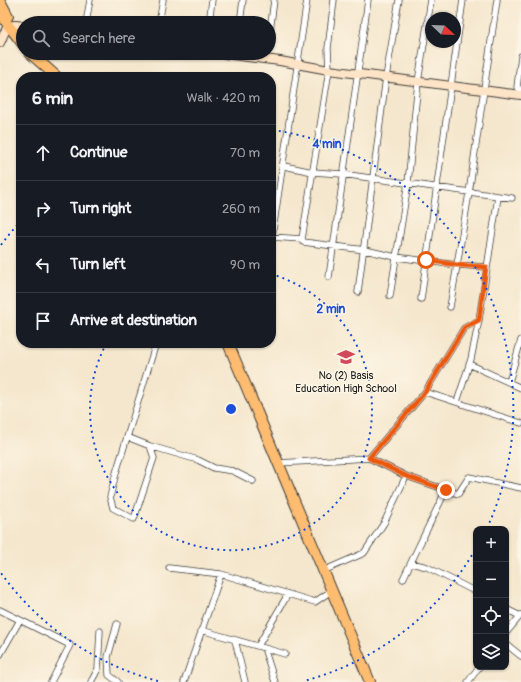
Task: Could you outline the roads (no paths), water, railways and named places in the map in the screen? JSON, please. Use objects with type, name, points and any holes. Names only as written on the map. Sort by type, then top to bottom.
[{"type":"highway","points":[[0,1],[11,27]]},
{"type":"highway","points":[[0,11],[16,34]]},
{"type":"highway","points":[[38,60],[51,72]]},
{"type":"highway","points":[[230,348],[241,370],[332,591],[367,680]]},
{"type":"street","points":[[87,16],[90,0]]},
{"type":"street","points":[[160,16],[163,0]]},
{"type":"street","points":[[210,16],[212,0]]},
{"type":"street","points":[[241,16],[243,0]]},
{"type":"street","points":[[272,16],[274,0]]},
{"type":"street","points":[[276,213],[307,0]]},
{"type":"street","points":[[302,239],[329,70],[328,48],[334,0]]},
{"type":"street","points":[[328,278],[368,0]]},
{"type":"street","points":[[358,292],[365,250],[386,77],[400,0]]},
{"type":"street","points":[[390,296],[408,183],[418,82],[431,0]]},
{"type":"street","points":[[421,300],[463,0]]},
{"type":"street","points":[[450,307],[469,193],[497,0]]},
{"type":"street","points":[[0,43],[11,27],[16,27]]},
{"type":"street","points":[[521,56],[517,86],[521,90]]},
{"type":"street","points":[[276,58],[329,70],[521,95]]},
{"type":"street","points":[[284,166],[313,172],[342,174],[374,180],[408,183],[512,198]]},
{"type":"street","points":[[458,402],[469,364],[479,320],[498,197]]},
{"type":"street","points":[[276,237],[302,239],[304,242],[365,250],[396,257],[457,265],[486,267]]},
{"type":"street","points":[[369,458],[425,392],[464,328],[479,320]]},
{"type":"street","points":[[509,382],[521,340]]},
{"type":"street","points":[[150,446],[154,458],[134,520],[113,508],[110,497],[154,348]]},
{"type":"street","points":[[469,364],[521,388]]},
{"type":"street","points":[[425,392],[521,423]]},
{"type":"street","points":[[127,438],[198,460],[214,468],[232,471],[253,482]]},
{"type":"street","points":[[278,463],[369,458],[406,476],[458,494],[469,477],[521,488]]},
{"type":"street","points":[[323,571],[364,553],[384,523],[406,476]]},
{"type":"street","points":[[404,579],[446,490]]},
{"type":"street","points":[[411,563],[427,566],[473,590]]},
{"type":"street","points":[[169,568],[221,574],[315,602],[332,591]]},
{"type":"street","points":[[184,682],[221,574]]},
{"type":"street","points":[[275,682],[261,647],[288,594]]},
{"type":"street","points":[[0,610],[70,645],[51,682]]},
{"type":"street","points":[[509,610],[520,615],[509,629]]},
{"type":"street","points":[[0,655],[20,620]]},
{"type":"street","points":[[117,624],[108,657],[109,675],[118,682]]},
{"type":"street","points":[[201,630],[285,654]]},
{"type":"street","points":[[91,682],[98,669],[100,631]]},
{"type":"street","points":[[235,640],[245,682]]},
{"type":"street","points":[[509,646],[521,656]]},
{"type":"street","points":[[468,682],[477,670]]},
{"type":"place","name":"No (2) Basis Education High School","points":[[346,357]]}]
